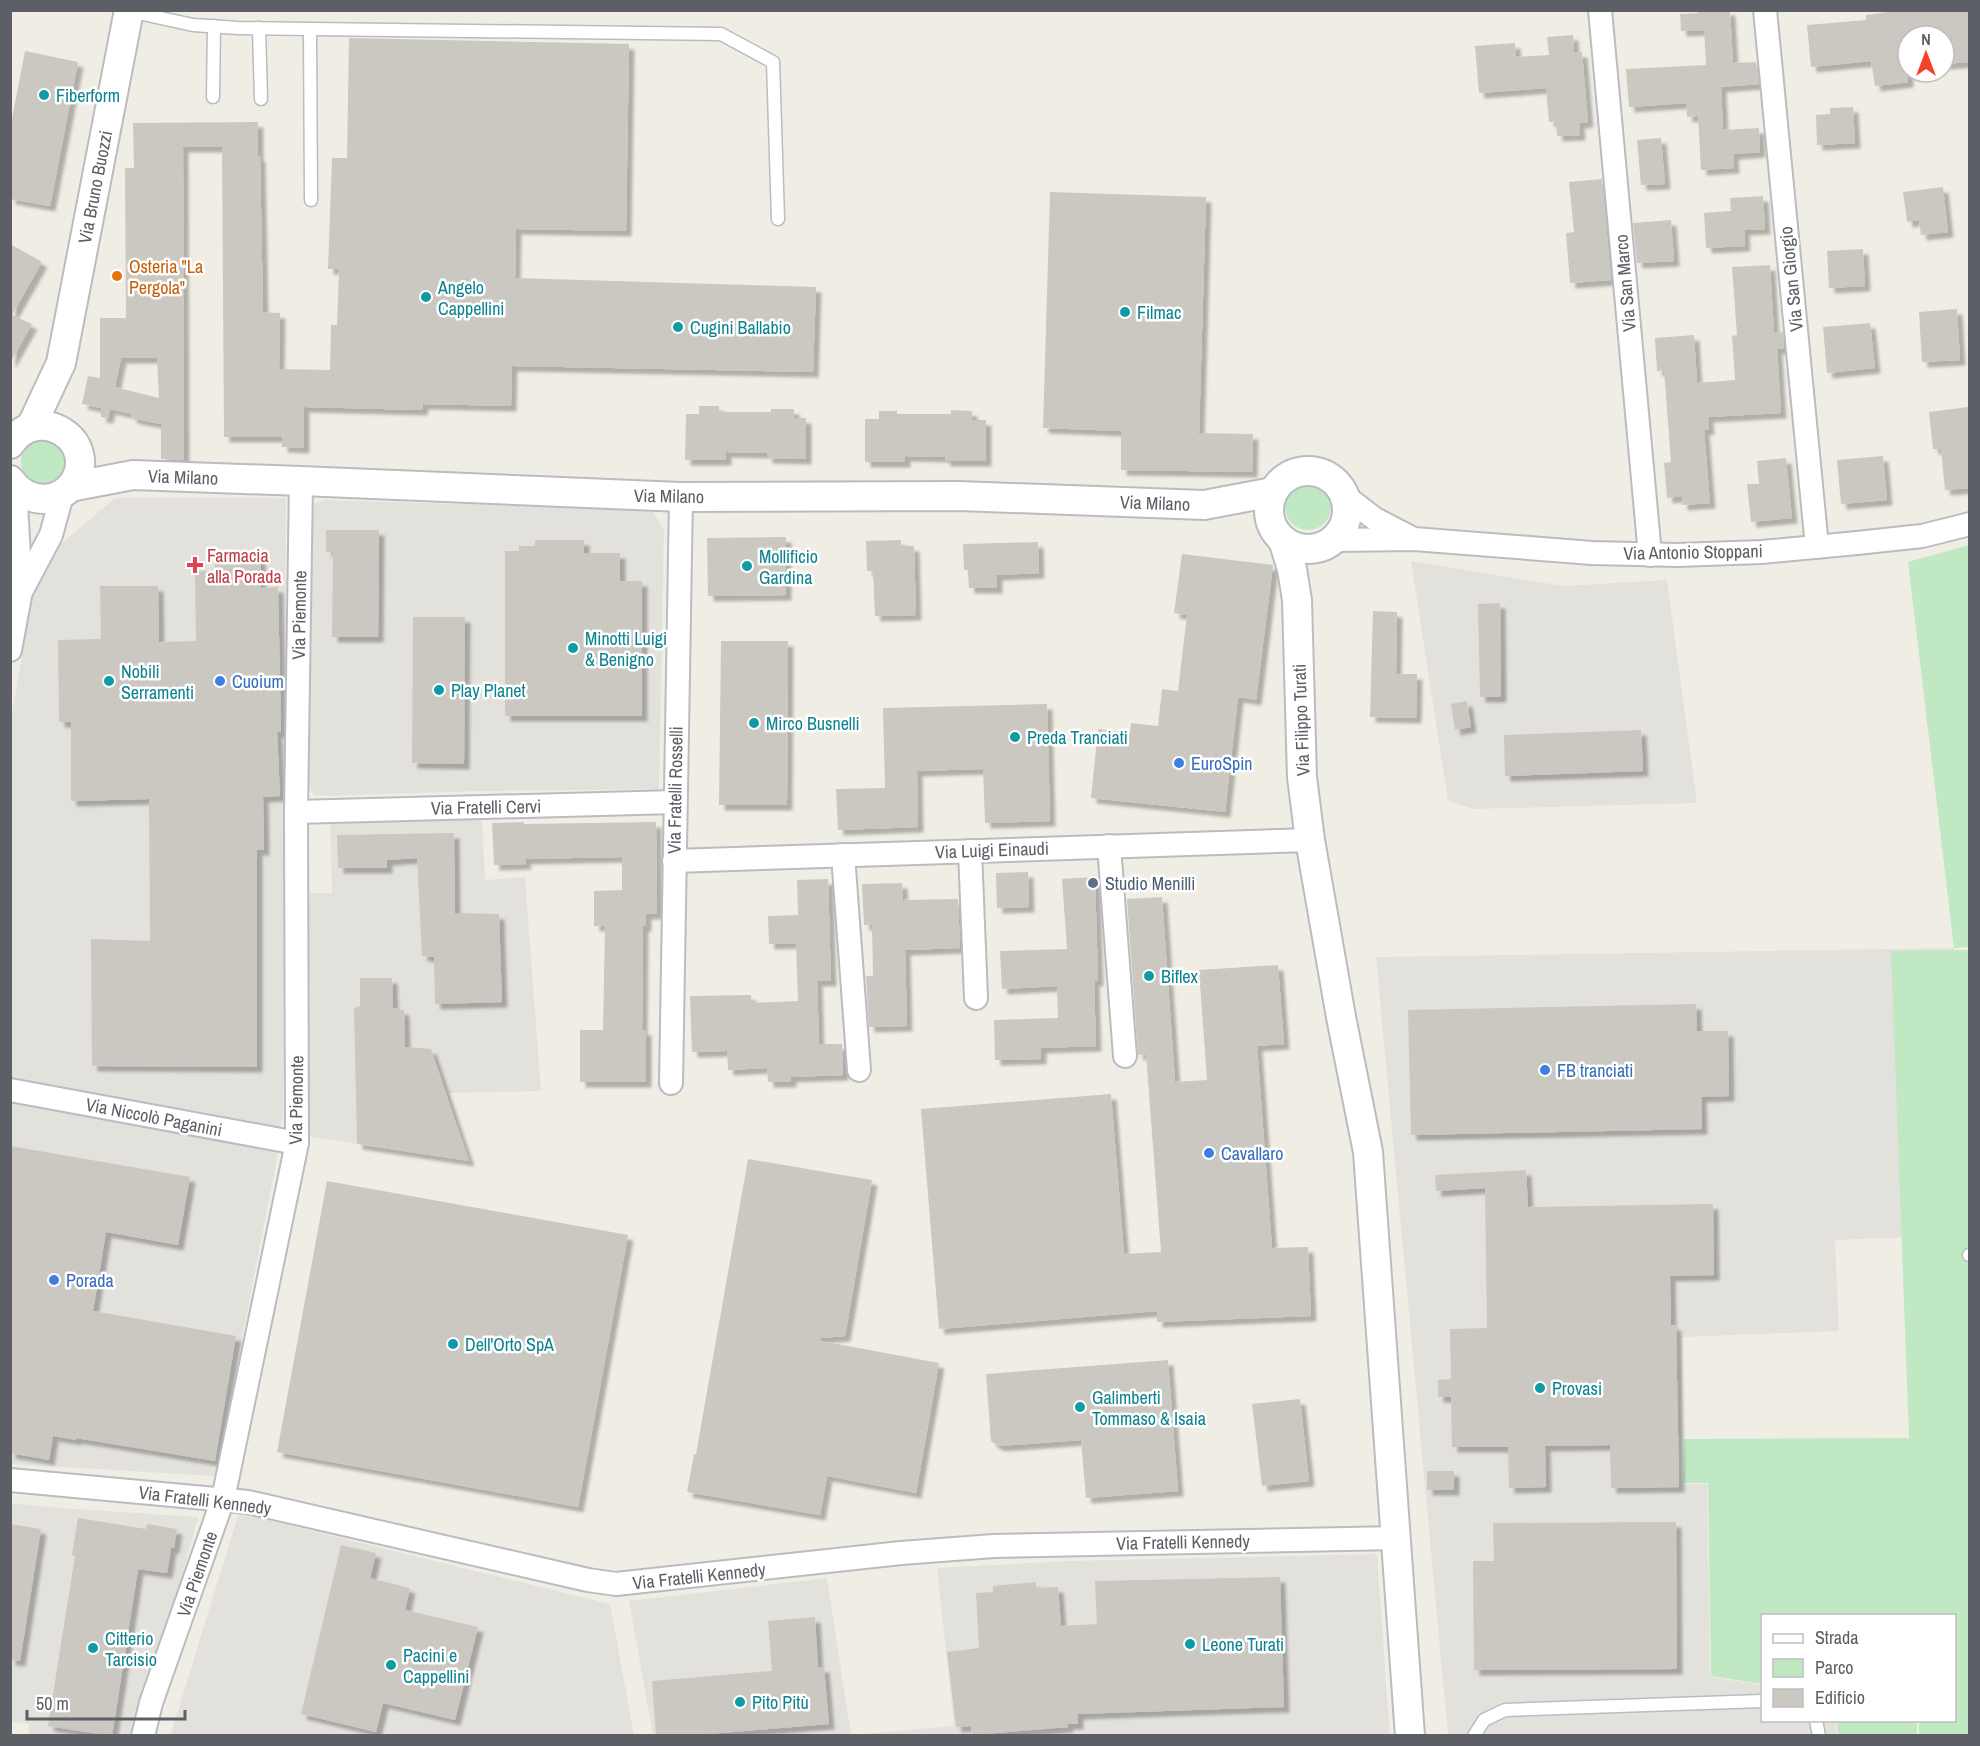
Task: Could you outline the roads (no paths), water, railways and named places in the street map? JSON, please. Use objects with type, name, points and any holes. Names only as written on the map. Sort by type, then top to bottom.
[{"type":"street","name":"Via San Marco","points":[[1600,10],[1650,555]]},
{"type":"street","name":"Via San Giorgio","points":[[1765,10],[1817,547]]},
{"type":"street","name":"Via Bruno Buozzi","points":[[66,491],[80,468],[72,441],[61,363],[129,11]]},
{"type":"street","name":"Via Bruno Buozzi","points":[[19,432],[61,363]]},
{"type":"street","name":"Via Milano","points":[[19,432],[44,425],[56,427],[72,441],[133,475]]},
{"type":"street","points":[[1310,471],[1329,476],[1339,485],[1345,496],[1348,508],[1346,520],[1341,531],[1328,543],[1304,549],[1279,535],[1269,518],[1269,505],[1273,492],[1280,482],[1291,474],[1310,471]]},
{"type":"street","name":"Via Milano","points":[[13,483],[25,495],[37,499],[50,498],[66,491],[133,475],[681,497],[959,496],[1204,505],[1273,492]]},
{"type":"street","name":"Via Piemonte","points":[[143,1736],[151,1703],[223,1500],[297,1143],[296,812],[301,481]]},
{"type":"street","points":[[10,650],[21,591],[13,483]]},
{"type":"street","points":[[21,591],[51,535],[66,491]]},
{"type":"street","name":"Via Antonio Stoppani","points":[[1345,496],[1375,519],[1414,539]]},
{"type":"street","name":"Via Fratelli Rosselli","points":[[671,1083],[681,497]]},
{"type":"street","name":"Via Milano","points":[[1204,505],[1245,517],[1279,535]]},
{"type":"street","name":"Via Antonio Stoppani","points":[[1328,543],[1414,539],[1592,553],[1650,555],[1736,553],[1910,537],[1970,524]]},
{"type":"street","name":"Via Filippo Turati","points":[[1279,535],[1292,569],[1297,600],[1302,777],[1310,840],[1341,1017],[1368,1152],[1410,1736]]},
{"type":"street","name":"Via Filippo Turati","points":[[1297,600],[1309,569],[1328,543]]},
{"type":"street","name":"Via Fratelli Cervi","points":[[296,812],[675,802]]},
{"type":"street","name":"Via Luigi Einaudi","points":[[674,861],[1310,840]]},
{"type":"street","points":[[1109,846],[1125,1056]]},
{"type":"street","points":[[970,851],[976,998]]},
{"type":"street","points":[[843,855],[859,1070]]},
{"type":"street","name":"Via Niccolò Paganini","points":[[10,1090],[297,1143]]},
{"type":"street","name":"Via Fratelli Kennedy","points":[[10,1480],[248,1502],[588,1580],[616,1584],[901,1553],[994,1546],[1397,1538]]},
{"type":"lane","points":[[129,11],[193,25],[260,28],[721,34],[772,62],[778,219]]},
{"type":"lane","points":[[213,97],[214,26]]},
{"type":"lane","points":[[260,28],[261,99]]},
{"type":"lane","points":[[309,29],[312,200]]},
{"type":"lane","points":[[1473,1736],[1484,1720],[1505,1710],[1761,1701]]},
{"type":"place","name":"Fiberform","points":[[44,95]]},
{"type":"place","name":"Osteria \"La Pergola\"","points":[[117,276]]},
{"type":"place","name":"Angelo Cappellini","points":[[426,297]]},
{"type":"place","name":"Filmac","points":[[1125,312]]},
{"type":"place","name":"Cugini Ballabio","points":[[678,327]]},
{"type":"place","name":"Farmacia alla Porada","points":[[195,565]]},
{"type":"place","name":"Mollificio Gardina","points":[[747,566]]},
{"type":"place","name":"Minotti Luigi & Benigno","points":[[573,648]]},
{"type":"place","name":"Nobili Serramenti","points":[[109,681]]},
{"type":"place","name":"Cuoium","points":[[220,681]]},
{"type":"place","name":"Play Planet","points":[[439,690]]},
{"type":"place","name":"Mirco Busnelli","points":[[754,723]]},
{"type":"place","name":"Preda Tranciati","points":[[1015,737]]},
{"type":"place","name":"EuroSpin","points":[[1179,763]]},
{"type":"place","name":"Studio Menilli","points":[[1093,883]]},
{"type":"place","name":"Biflex","points":[[1149,976]]},
{"type":"place","name":"FB tranciati","points":[[1545,1070]]},
{"type":"place","name":"Cavallaro","points":[[1209,1153]]},
{"type":"place","name":"Porada","points":[[54,1280]]},
{"type":"place","name":"Dell'Orto SpA","points":[[453,1344]]},
{"type":"place","name":"Provasi","points":[[1540,1388]]},
{"type":"place","name":"Galimberti Tommaso & Isaia","points":[[1080,1407]]},
{"type":"place","name":"Leone Turati","points":[[1190,1644]]},
{"type":"place","name":"Citterio Tarcisio","points":[[93,1648]]},
{"type":"place","name":"Pacini e Cappellini","points":[[391,1665]]},
{"type":"place","name":"Pito Pitù","points":[[740,1702]]}]
